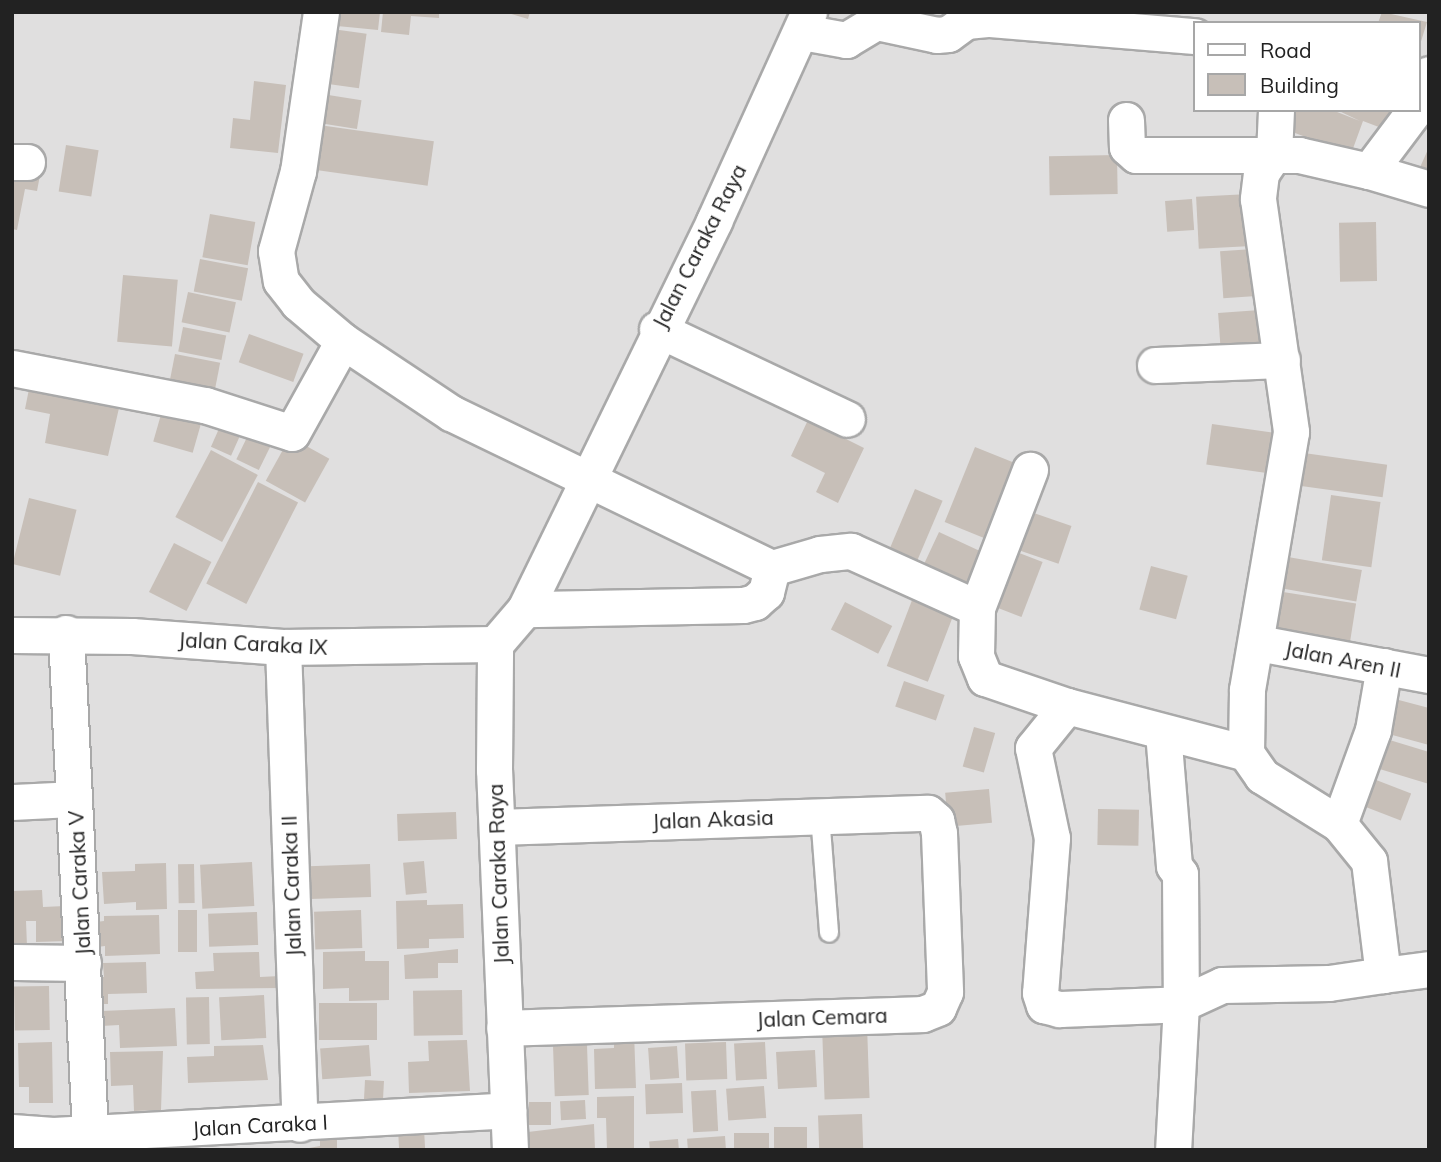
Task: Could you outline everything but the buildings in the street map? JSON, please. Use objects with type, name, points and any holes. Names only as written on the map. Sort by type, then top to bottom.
[{"type":"street","points":[[321,12],[312,97],[276,267],[298,303],[342,341],[474,424],[772,568],[820,554],[851,551],[977,608]]},
{"type":"street","points":[[805,22],[846,40],[876,22],[947,34],[967,21],[990,19],[1192,36]]},
{"type":"street","name":"Jalan Caraka Raya","points":[[510,1150],[497,827],[495,644],[525,608],[805,22]]},
{"type":"street","points":[[1420,96],[1429,74]]},
{"type":"street","points":[[1276,112],[1274,154],[1261,173],[1258,199],[1291,432],[1258,643],[1247,690],[1246,753],[1262,776],[1339,824],[1369,861],[1383,975]]},
{"type":"street","points":[[1369,172],[1414,112]]},
{"type":"street","points":[[1126,120],[1127,147],[1136,155],[1299,155],[1429,189]]},
{"type":"street","points":[[657,329],[847,419]]},
{"type":"street","points":[[12,368],[205,404],[292,433],[342,341]]},
{"type":"street","points":[[1154,365],[1282,360]]},
{"type":"street","points":[[1030,470],[977,608],[976,656],[985,678],[1068,706],[1246,753]]},
{"type":"street","points":[[525,608],[743,605],[755,603],[766,592],[772,568]]},
{"type":"street","name":"Jalan Caraka IX","points":[[12,635],[66,634],[283,647],[495,644]]},
{"type":"street","name":"Jalan Caraka V","points":[[66,634],[90,1133]]},
{"type":"street","name":"Jalan Aren II","points":[[1258,643],[1429,675]]},
{"type":"street","name":"Jalan Caraka II","points":[[283,647],[300,1124]]},
{"type":"street","points":[[1339,824],[1373,730],[1384,666]]},
{"type":"street","points":[[1068,706],[1033,748],[1052,838],[1040,993],[1044,1005],[1059,1009],[1181,1004],[1222,985],[1329,984],[1429,969]]},
{"type":"street","points":[[1163,732],[1174,866],[1180,874],[1181,1004],[1173,1150]]},
{"type":"street","points":[[12,802],[74,799]]},
{"type":"street","name":"Jalan Akasia","points":[[497,827],[928,813]]},
{"type":"street","name":"Jalan Cemara","points":[[504,1028],[922,1014],[938,1008],[945,992],[939,833],[936,820],[928,813]]},
{"type":"street","points":[[12,962],[83,963]]},
{"type":"street","name":"Jalan Caraka I","points":[[12,1132],[46,1143],[90,1133],[154,1140],[300,1124],[508,1110]]},
{"type":"lane","points":[[820,815],[829,933]]},
{"type":"shaded area","points":[[12,12],[1429,12],[1429,1150],[12,1150]]}]
